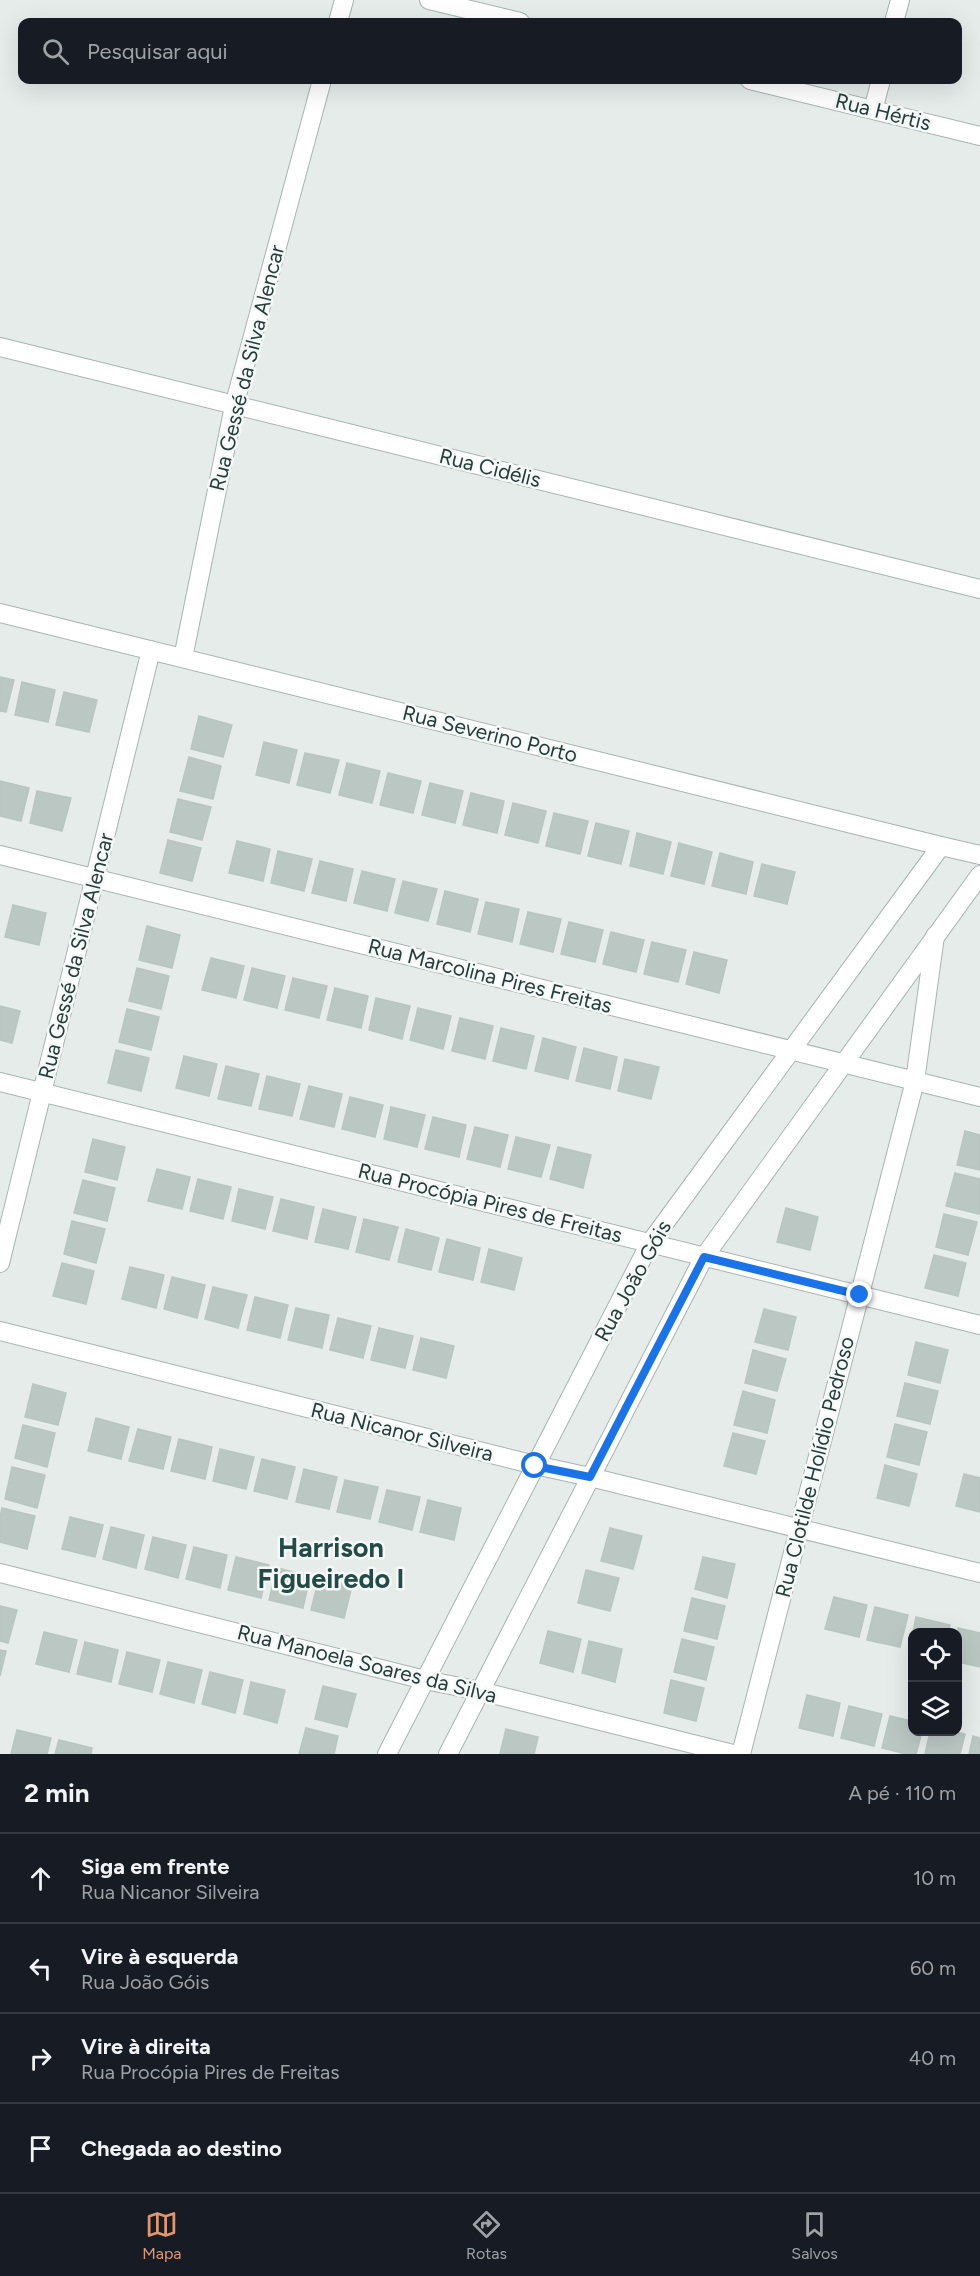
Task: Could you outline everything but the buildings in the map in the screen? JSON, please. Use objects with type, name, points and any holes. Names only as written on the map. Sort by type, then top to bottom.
[{"type":"street","points":[[339,18],[344,0]]},
{"type":"street","points":[[429,0],[503,18]]},
{"type":"street","points":[[895,18],[900,0]]},
{"type":"street","name":"Rua Gessé da Silva Alencar","points":[[183,658],[203,549],[234,406],[321,84]]},
{"type":"street","name":"Rua Hértis","points":[[766,84],[980,136]]},
{"type":"street","points":[[873,110],[880,84]]},
{"type":"street","name":"Rua Cidélis","points":[[0,347],[980,589]]},
{"type":"street","name":"Rua Severino Porto","points":[[0,612],[980,855]]},
{"type":"street","name":"Rua Gessé da Silva Alencar","points":[[0,1263],[151,650]]},
{"type":"street","name":"Rua João Góis","points":[[387,1754],[650,1243],[941,846]]},
{"type":"street","name":"Rua Marcolina Pires Freitas","points":[[0,855],[980,1097]]},
{"type":"street","name":"Rua Clotilde Holídio Pedroso","points":[[741,1754],[915,1081],[935,936],[980,875]]},
{"type":"street","points":[[448,1754],[704,1257],[935,936]]},
{"type":"street","name":"Rua Procópia Pires de Freitas","points":[[0,1082],[980,1325]]},
{"type":"street","name":"Rua Nicanor Silveira","points":[[0,1331],[535,1466],[590,1477],[980,1573]]},
{"type":"street","name":"Rua Manoela Soares da Silva","points":[[0,1573],[425,1680],[480,1691],[733,1754]]},
{"type":"district","name":"Harrison Figueiredo I","points":[[331,1564]]},
{"type":"route","points":[[535,1466],[590,1477],[704,1257],[860,1295]]}]
